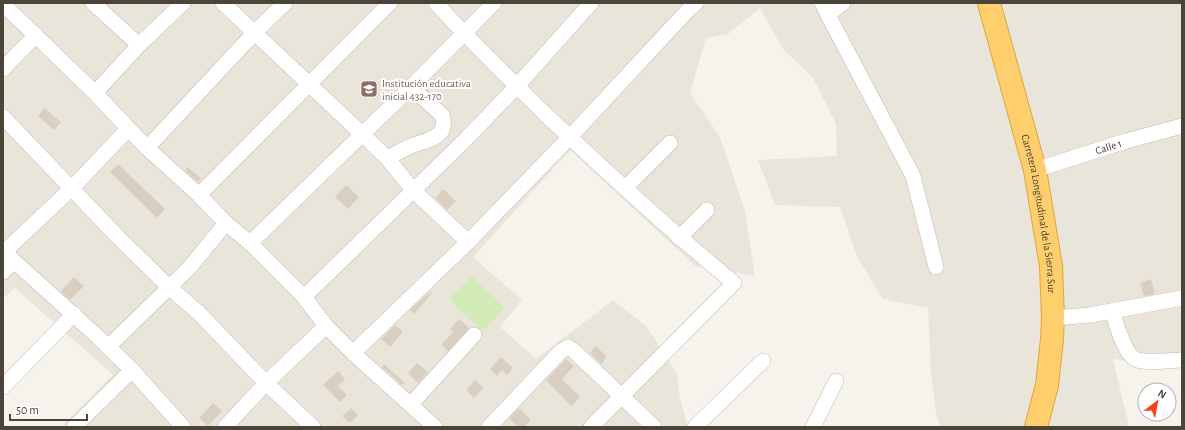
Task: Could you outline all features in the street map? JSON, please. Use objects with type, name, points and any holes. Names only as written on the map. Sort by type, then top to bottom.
[{"type":"highway","name":"Carretera Longitudinal de la Sierra Sur","points":[[989,3],[1035,170],[1051,266],[1053,318],[1047,384],[1036,427]]},
{"type":"street","points":[[93,3],[139,45]]},
{"type":"street","points":[[95,93],[139,45],[183,3]]},
{"type":"street","points":[[223,3],[387,158],[413,190],[468,242]]},
{"type":"street","points":[[147,148],[255,32],[285,3]]},
{"type":"street","points":[[199,196],[390,3]]},
{"type":"street","points":[[436,3],[463,34],[570,137],[679,238],[734,283],[591,427]]},
{"type":"street","points":[[250,243],[494,3]]},
{"type":"street","points":[[304,297],[465,140],[517,86],[591,3]]},
{"type":"street","points":[[843,3],[825,9],[913,176],[936,267]]},
{"type":"street","points":[[3,4],[95,93],[147,148],[226,223],[250,243],[304,297],[326,326],[353,354],[410,404],[425,424]]},
{"type":"street","points":[[353,354],[468,242],[570,137],[689,5]]},
{"type":"street","points":[[3,69],[36,35]]},
{"type":"street","points":[[387,158],[408,147],[430,140],[438,135],[443,128],[444,122],[442,115],[410,87]]},
{"type":"street","points":[[3,117],[118,237],[169,287],[200,314],[266,383],[313,427]]},
{"type":"street","name":"Calle 1","points":[[1035,170],[1126,141],[1182,126]]},
{"type":"street","points":[[443,128],[465,140]]},
{"type":"street","points":[[3,272],[7,254],[128,129]]},
{"type":"street","points":[[625,188],[670,143]]},
{"type":"street","points":[[679,238],[706,210]]},
{"type":"street","points":[[108,346],[190,267],[226,223]]},
{"type":"street","points":[[7,254],[108,346],[132,370],[180,426]]},
{"type":"street","points":[[1053,318],[1090,315],[1182,298]]},
{"type":"street","points":[[1112,311],[1128,353],[1134,359],[1143,361],[1182,360]]},
{"type":"street","points":[[3,387],[74,314]]},
{"type":"street","points":[[224,427],[266,383],[326,326]]},
{"type":"street","points":[[410,404],[474,335]]},
{"type":"street","points":[[489,427],[561,350],[568,347],[654,427]]},
{"type":"street","points":[[695,427],[763,361]]},
{"type":"street","points":[[74,427],[132,370]]},
{"type":"street","points":[[813,427],[836,381]]},
{"type":"shaded area","points":[[3,3],[1182,3],[1182,368],[1113,359],[1129,427],[940,427],[936,412],[931,374],[928,308],[883,299],[857,257],[840,207],[775,205],[758,160],[837,156],[836,124],[813,78],[783,49],[760,8],[728,34],[706,38],[690,93],[720,137],[745,211],[755,276],[695,266],[570,150],[473,257],[522,300],[500,327],[536,359],[613,300],[647,327],[677,374],[680,399],[688,427],[61,427],[113,375],[15,288],[3,298]]},
{"type":"green space","points":[[472,276],[505,308],[483,331],[449,299]]},
{"type":"building","points":[[44,108],[61,122],[54,130],[38,116]]},
{"type":"building","points":[[118,164],[165,209],[157,218],[110,172]]},
{"type":"building","points":[[187,167],[201,178],[198,182],[185,170]]},
{"type":"building","points":[[346,185],[359,197],[348,209],[335,197]]},
{"type":"building","points":[[443,189],[456,201],[447,210],[435,198]]},
{"type":"building","points":[[74,277],[84,286],[70,300],[61,291]]},
{"type":"building","points":[[1151,279],[1155,294],[1144,296],[1140,283]]},
{"type":"building","points":[[430,292],[432,293],[414,314],[410,310]]},
{"type":"building","points":[[459,319],[469,328],[448,351],[441,345],[453,332],[450,329]]},
{"type":"building","points":[[395,325],[403,332],[390,347],[381,339]]},
{"type":"building","points":[[596,346],[607,357],[601,364],[590,353]]},
{"type":"building","points":[[501,357],[513,368],[507,375],[502,370],[497,376],[490,369]]},
{"type":"building","points":[[566,359],[574,366],[562,379],[580,397],[571,406],[546,380]]},
{"type":"building","points":[[417,363],[428,372],[418,383],[408,373]]},
{"type":"building","points":[[384,364],[405,383],[402,385],[382,367]]},
{"type":"building","points":[[338,371],[345,379],[338,386],[347,395],[340,402],[323,385]]},
{"type":"building","points":[[475,380],[484,388],[474,398],[466,390]]},
{"type":"building","points":[[213,403],[222,411],[208,426],[199,418]]},
{"type":"building","points":[[351,408],[358,415],[350,423],[342,416]]},
{"type":"building","points":[[519,408],[531,420],[524,427],[518,427],[509,419]]},
{"type":"place","name":"Institución educativa inicial 432-170","points":[[369,89]]}]
